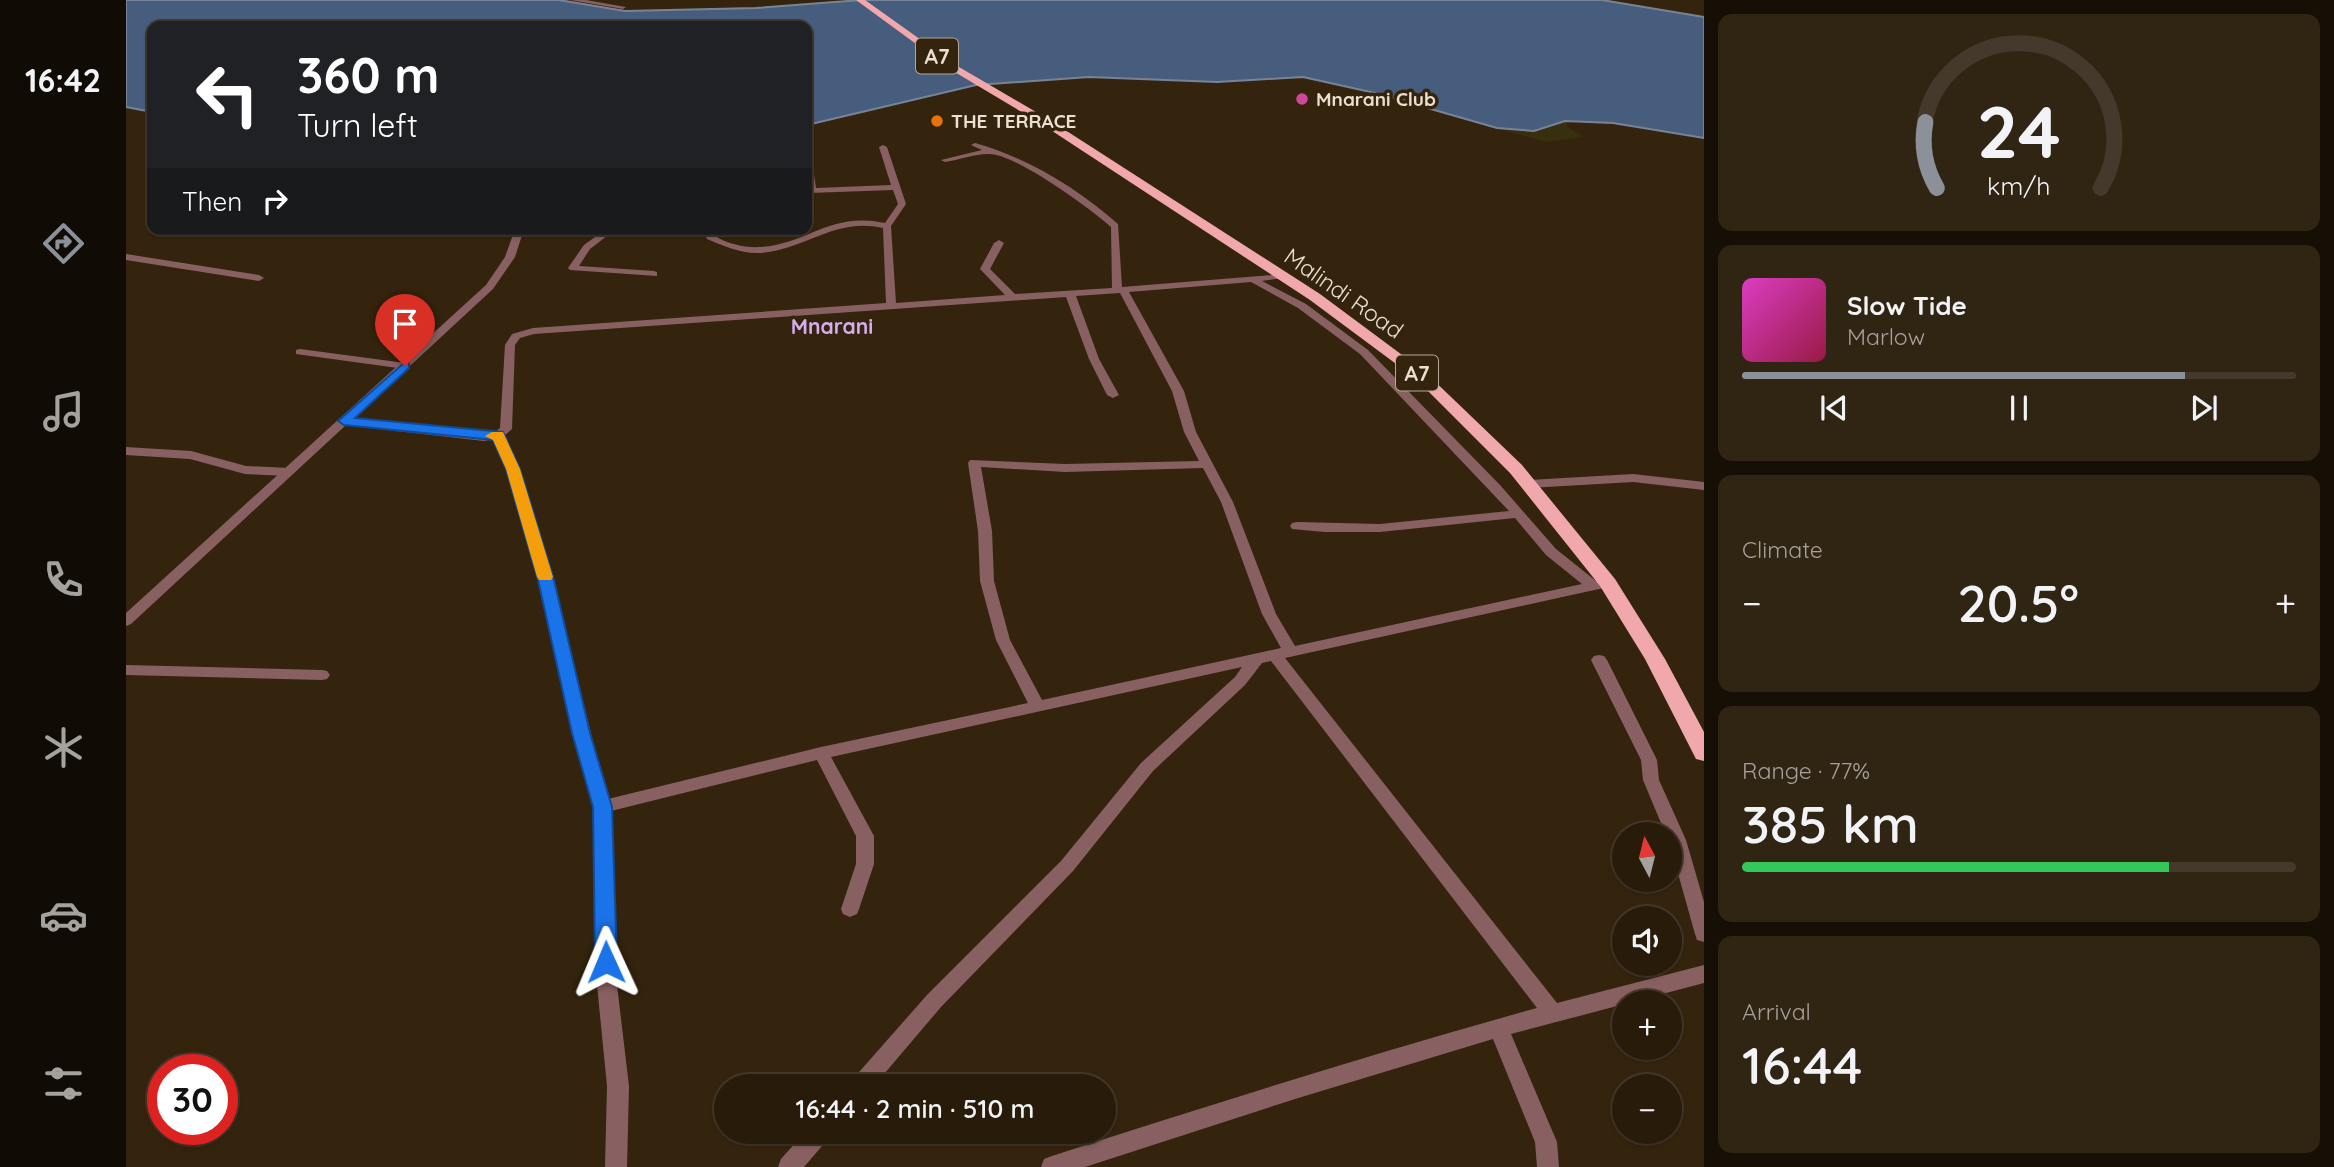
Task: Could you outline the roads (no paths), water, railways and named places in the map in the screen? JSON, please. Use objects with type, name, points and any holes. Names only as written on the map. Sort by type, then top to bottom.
[{"type":"highway","name":"Malindi Road","points":[[860,0],[907,37],[1018,105],[1315,297],[1420,375],[1529,484],[1655,659],[1704,753]]},
{"type":"street","points":[[573,0],[623,7]]},
{"type":"street","points":[[975,145],[990,150],[1099,210],[1115,226],[1120,291],[1178,391],[1190,432],[1227,502],[1283,654],[1550,1011]]},
{"type":"street","points":[[883,147],[902,204],[887,226],[891,306]]},
{"type":"street","points":[[945,160],[990,150]]},
{"type":"street","points":[[812,191],[896,187]]},
{"type":"street","points":[[710,235],[731,248],[771,250],[855,220],[873,220],[887,226]]},
{"type":"street","points":[[126,621],[490,287],[510,257],[518,235]]},
{"type":"street","points":[[604,235],[587,247],[573,268],[654,274]]},
{"type":"street","points":[[999,243],[985,269],[1013,298]]},
{"type":"street","points":[[126,257],[259,278]]},
{"type":"street","points":[[344,421],[484,437],[498,435],[506,429],[510,345],[521,334],[1120,291],[1280,276]]},
{"type":"street","points":[[1254,280],[1302,306],[1345,336],[1518,514],[1551,552],[1600,585]]},
{"type":"street","points":[[1070,294],[1094,359],[1113,396]]},
{"type":"street","points":[[300,352],[405,366]]},
{"type":"street","points":[[498,435],[513,469],[546,580],[581,733],[602,807],[607,985],[618,1086],[616,1167]]},
{"type":"street","points":[[126,451],[191,455],[245,470],[289,472]]},
{"type":"street","points":[[1038,707],[1003,640],[987,581],[985,531],[974,463],[1065,468],[1208,464]]},
{"type":"street","points":[[1529,484],[1633,478],[1704,486]]},
{"type":"street","points":[[1297,526],[1342,530],[1428,526],[1518,514]]},
{"type":"street","points":[[602,807],[821,753],[1600,585]]},
{"type":"street","points":[[870,1074],[934,1001],[1067,866],[1147,767],[1240,681],[1255,660]]},
{"type":"street","points":[[1599,660],[1649,760],[1651,780],[1677,840],[1704,934]]},
{"type":"street","points":[[126,670],[322,676]]},
{"type":"street","points":[[821,753],[865,836],[865,863],[850,909]]},
{"type":"street","points":[[1052,1167],[1301,1084],[1550,1011],[1704,974]]},
{"type":"street","points":[[1498,1027],[1546,1142],[1548,1167]]},
{"type":"street","points":[[789,1167],[809,1144]]},
{"type":"water","points":[[126,0],[559,0],[625,11],[756,8],[861,0],[1602,0],[1704,17],[1704,138],[1613,123],[1565,121],[1534,131],[1497,128],[1375,93],[1303,77],[1217,82],[1089,77],[976,85],[812,124],[812,21],[147,21],[147,111],[126,107]]},
{"type":"place","name":"Mnarani Club","points":[[1302,99]]},
{"type":"place","name":"THE TERRACE","points":[[937,121]]},
{"type":"district","name":"Mnarani","points":[[832,326]]}]
